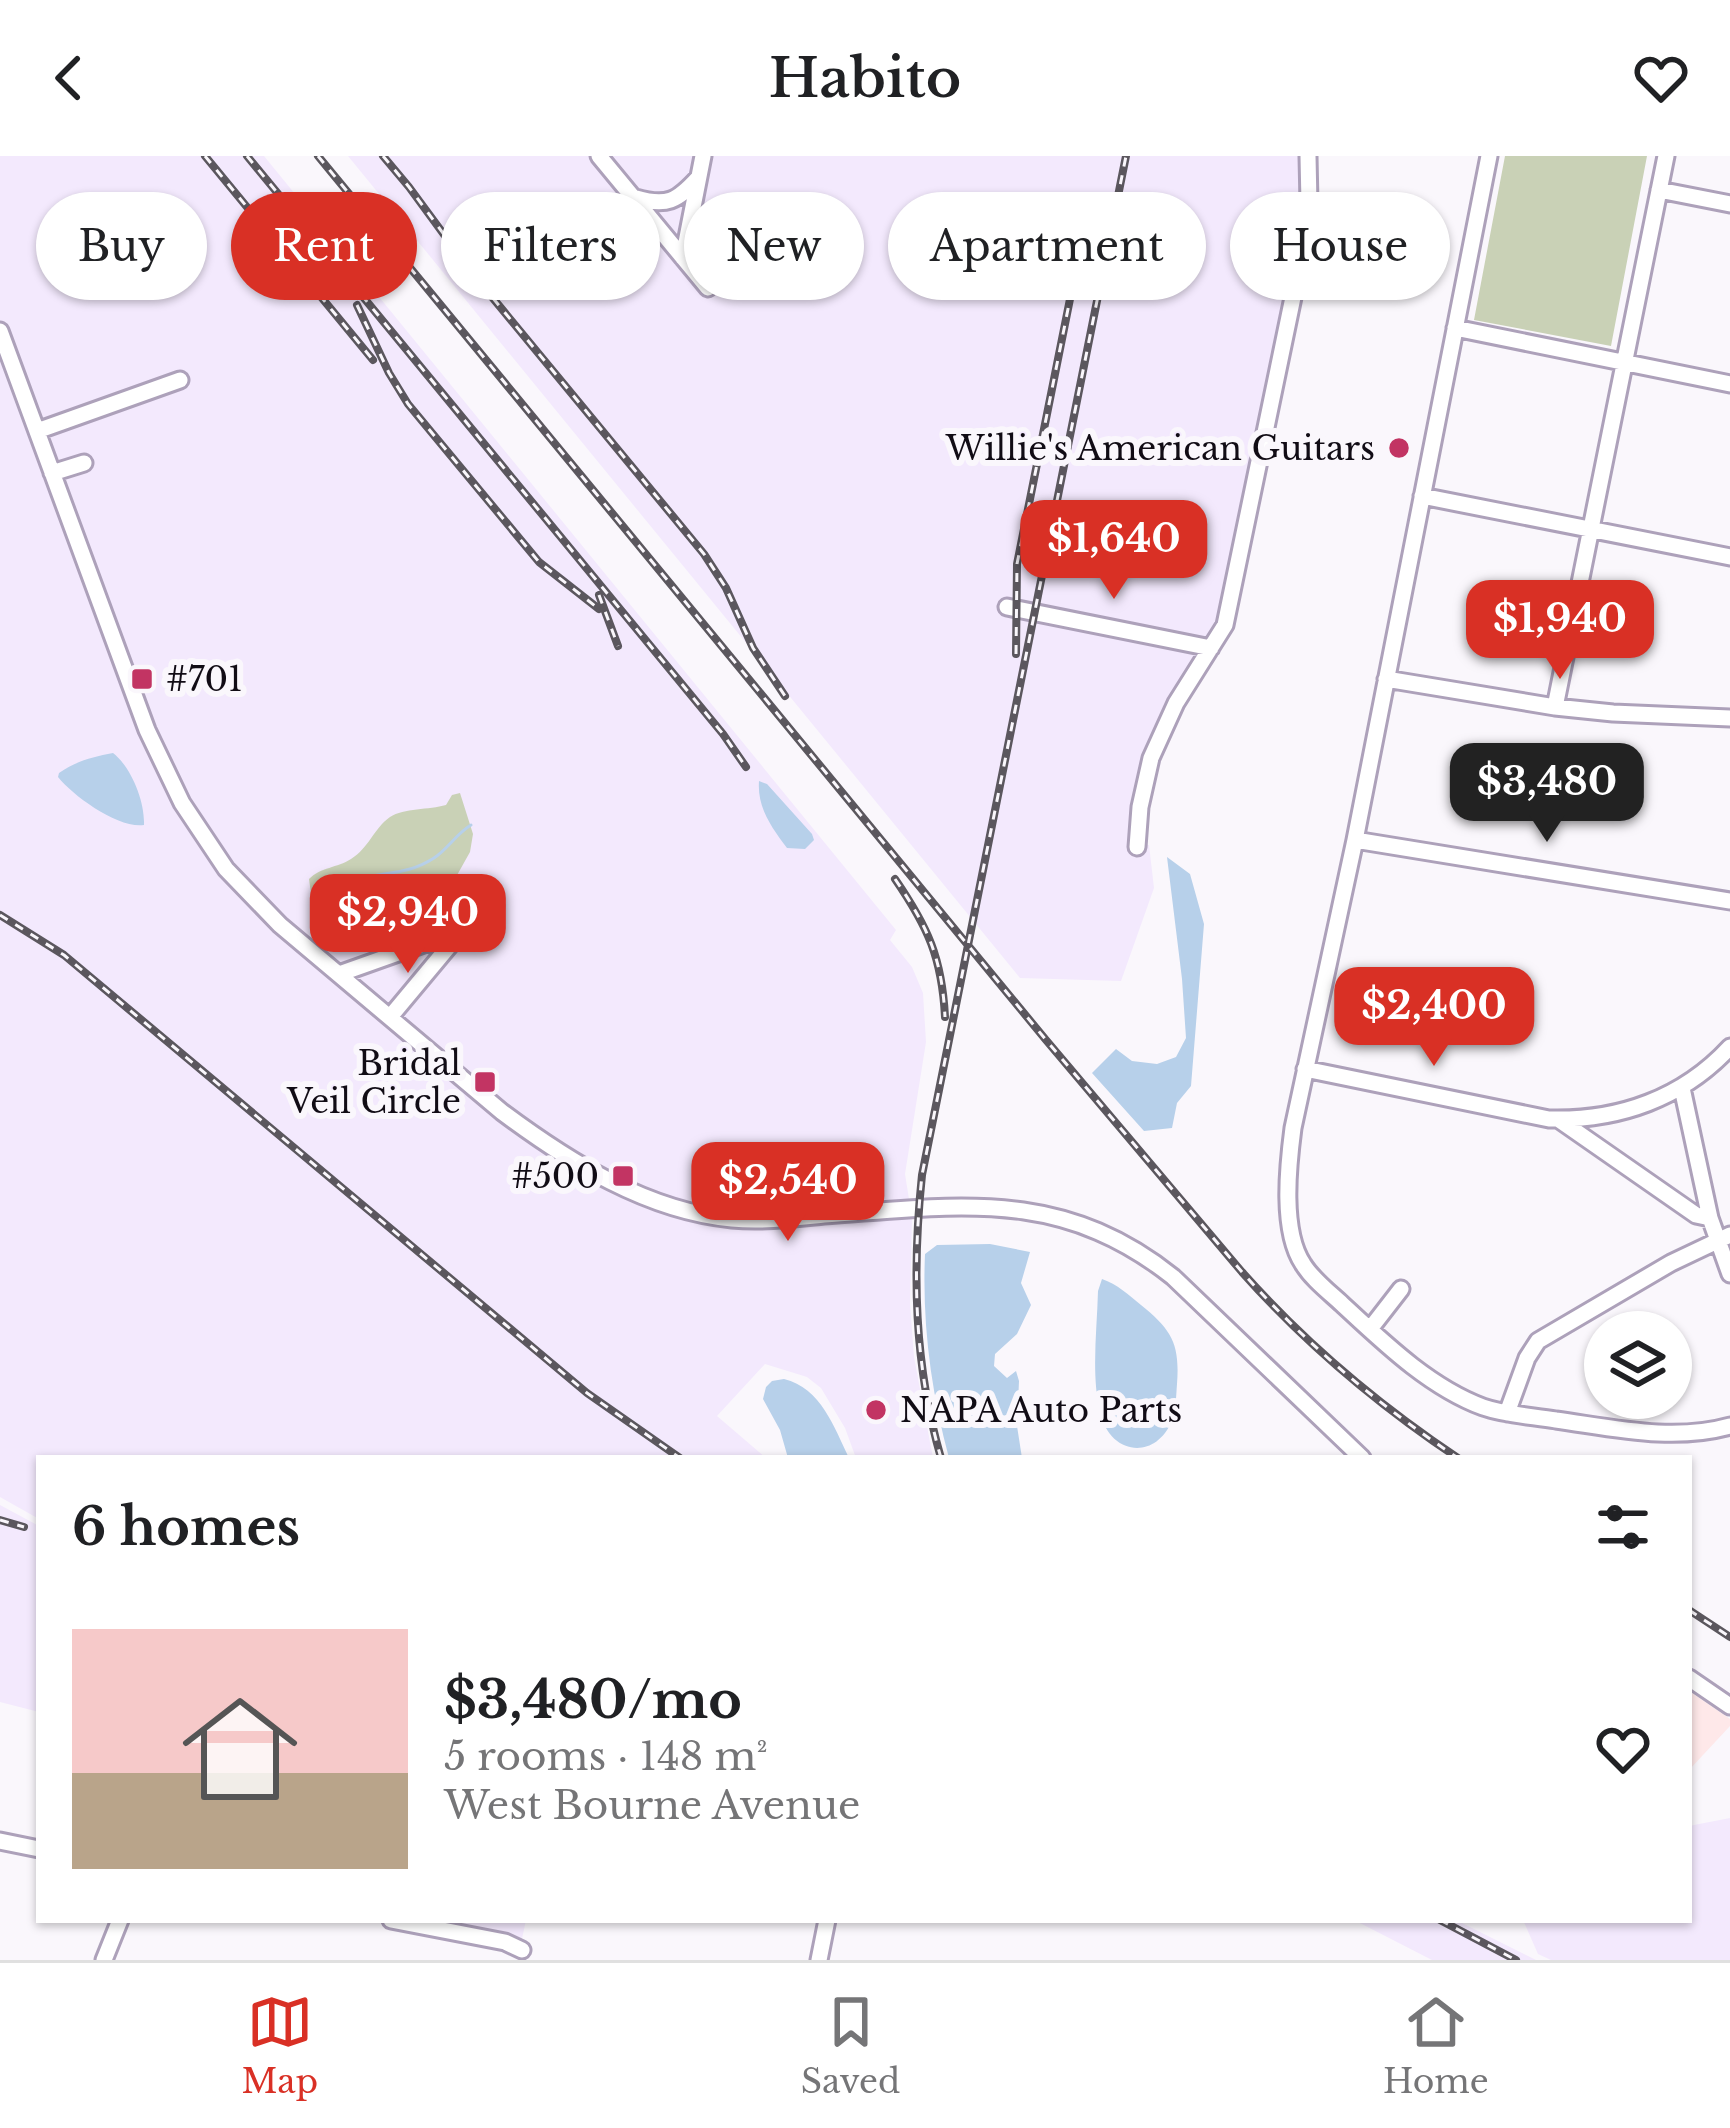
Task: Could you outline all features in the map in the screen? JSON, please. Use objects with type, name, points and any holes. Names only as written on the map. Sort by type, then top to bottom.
[{"type":"street","points":[[599,156],[629,192]]},
{"type":"street","points":[[683,258],[704,156]]},
{"type":"street","points":[[1137,847],[1151,758],[1176,704],[1225,625],[1302,254],[1309,156]]},
{"type":"street","points":[[1490,156],[1293,1128],[1291,1226],[1303,1265],[1370,1329],[1452,1393],[1507,1413],[1655,1434],[1730,1426]]},
{"type":"street","points":[[1555,707],[1666,156]]},
{"type":"street","points":[[660,203],[680,197],[700,176]]},
{"type":"street","points":[[1659,190],[1730,204]]},
{"type":"street","points":[[660,230],[683,258]]},
{"type":"street","points":[[1455,328],[1730,384]]},
{"type":"street","points":[[0,331],[147,730],[182,803],[226,869],[280,925],[502,1112],[606,1179],[700,1214],[754,1220],[963,1206],[1032,1210],[1079,1224],[1135,1250],[1174,1277],[1358,1455]]},
{"type":"street","points":[[37,431],[180,380]]},
{"type":"street","points":[[52,473],[84,463]]},
{"type":"street","points":[[1422,496],[1730,556]]},
{"type":"street","points":[[1007,607],[1211,647]]},
{"type":"street","points":[[1386,679],[1555,707],[1730,718]]},
{"type":"street","points":[[1355,840],[1730,901]]},
{"type":"street","points":[[390,1017],[475,915],[495,906]]},
{"type":"street","points":[[339,974],[460,931]]},
{"type":"street","points":[[1305,1069],[1557,1119],[1621,1112],[1682,1088],[1730,1047]]},
{"type":"street","points":[[1682,1088],[1710,1218],[1724,1237],[1730,1274]]},
{"type":"street","points":[[1557,1119],[1696,1215],[1710,1218]]},
{"type":"street","points":[[1507,1413],[1538,1341],[1724,1237]]},
{"type":"street","points":[[1370,1329],[1401,1289]]},
{"type":"street","points":[[1692,1680],[1730,1706]]},
{"type":"street","points":[[0,1841],[36,1848]]},
{"type":"street","points":[[104,1960],[119,1923]]},
{"type":"street","points":[[407,1923],[505,1942],[522,1950]]},
{"type":"street","points":[[819,1960],[826,1923]]},
{"type":"shaded area","points":[[0,156],[264,156],[293,192],[231,192],[231,300],[382,300],[896,930],[890,940],[912,967],[923,993],[926,1042],[905,1174],[912,1218],[914,1357],[932,1455],[855,1455],[821,1388],[807,1377],[765,1364],[717,1416],[762,1455],[36,1455],[36,1517],[0,1497]]},
{"type":"shaded area","points":[[348,156],[1300,156],[1302,192],[1230,192],[1230,300],[1284,300],[1218,619],[1152,734],[1141,764],[1128,842],[1149,845],[1154,888],[1121,981],[1020,978],[466,300],[660,300],[660,192],[441,192],[441,270],[417,240],[417,192],[377,192]]},
{"type":"shaded area","points":[[0,1505],[36,1524],[36,1711],[0,1702]]},
{"type":"shaded area","points":[[1692,1693],[1730,1719],[1730,1726],[1692,1767]]},
{"type":"shaded area","points":[[1730,1818],[1730,1960],[1551,1960],[1538,1954],[1524,1923],[1692,1923],[1692,1825]]},
{"type":"shaded area","points":[[406,1923],[525,1923],[520,1948]]},
{"type":"shaded area","points":[[1360,1923],[1462,1923],[1536,1960],[1432,1960]]},
{"type":"green space","points":[[1505,156],[1647,156],[1611,346],[1474,320]]},
{"type":"green space","points":[[460,793],[473,834],[470,852],[443,891],[354,924],[339,918],[311,894],[309,879],[357,854],[390,817],[446,805],[452,795]]},
{"type":"water","points":[[113,753],[136,785],[144,825],[122,822],[97,810],[58,777],[78,762]]},
{"type":"water","points":[[759,781],[812,834],[814,840],[805,849],[787,848],[776,833],[763,809]]},
{"type":"water","points":[[1167,857],[1190,874],[1204,924],[1191,1086],[1177,1103],[1172,1128],[1144,1131],[1092,1073],[1116,1049],[1132,1061],[1157,1064],[1176,1057],[1186,1038]]},
{"type":"water","points":[[990,1244],[1030,1252],[1021,1283],[1031,1305],[1017,1334],[995,1354],[994,1366],[1007,1378],[1016,1371],[1022,1455],[948,1455],[929,1357],[925,1306],[925,1254],[937,1245]]},
{"type":"water","points":[[1102,1279],[1152,1314],[1175,1348],[1172,1421],[1164,1434],[1144,1447],[1133,1448],[1113,1437],[1100,1412],[1095,1352]]},
{"type":"water","points":[[784,1379],[808,1391],[832,1422],[848,1455],[787,1455],[763,1399],[772,1381]]},
{"type":"waterway","points":[[328,905],[354,882],[434,858],[471,825]]},
{"type":"railway","points":[[205,156],[373,360]]},
{"type":"railway","points":[[247,156],[746,767]]},
{"type":"railway","points":[[318,156],[1242,1272],[1344,1372],[1454,1455]]},
{"type":"railway","points":[[383,156],[473,274],[704,554],[726,588],[753,648],[785,696]]},
{"type":"railway","points":[[940,1455],[920,1353],[917,1247],[922,1175],[1126,156]]},
{"type":"railway","points":[[1016,654],[1017,564],[1070,300]]},
{"type":"railway","points":[[357,305],[408,404],[539,562],[599,609]]},
{"type":"railway","points":[[599,595],[618,646]]},
{"type":"railway","points":[[895,879],[931,944],[941,977],[945,1017]]},
{"type":"railway","points":[[0,915],[64,955],[587,1393],[676,1455]]},
{"type":"railway","points":[[0,1520],[24,1527]]},
{"type":"railway","points":[[1692,1612],[1730,1637]]},
{"type":"railway","points":[[1446,1923],[1516,1960]]},
{"type":"place","name":"Willie's American Guitars","points":[[1399,448]]},
{"type":"place","name":"#701","points":[[142,679]]},
{"type":"place","name":"Bridal Veil Circle","points":[[485,1082]]},
{"type":"place","name":"#500","points":[[623,1176]]},
{"type":"place","name":"NAPA Auto Parts","points":[[876,1410]]}]
